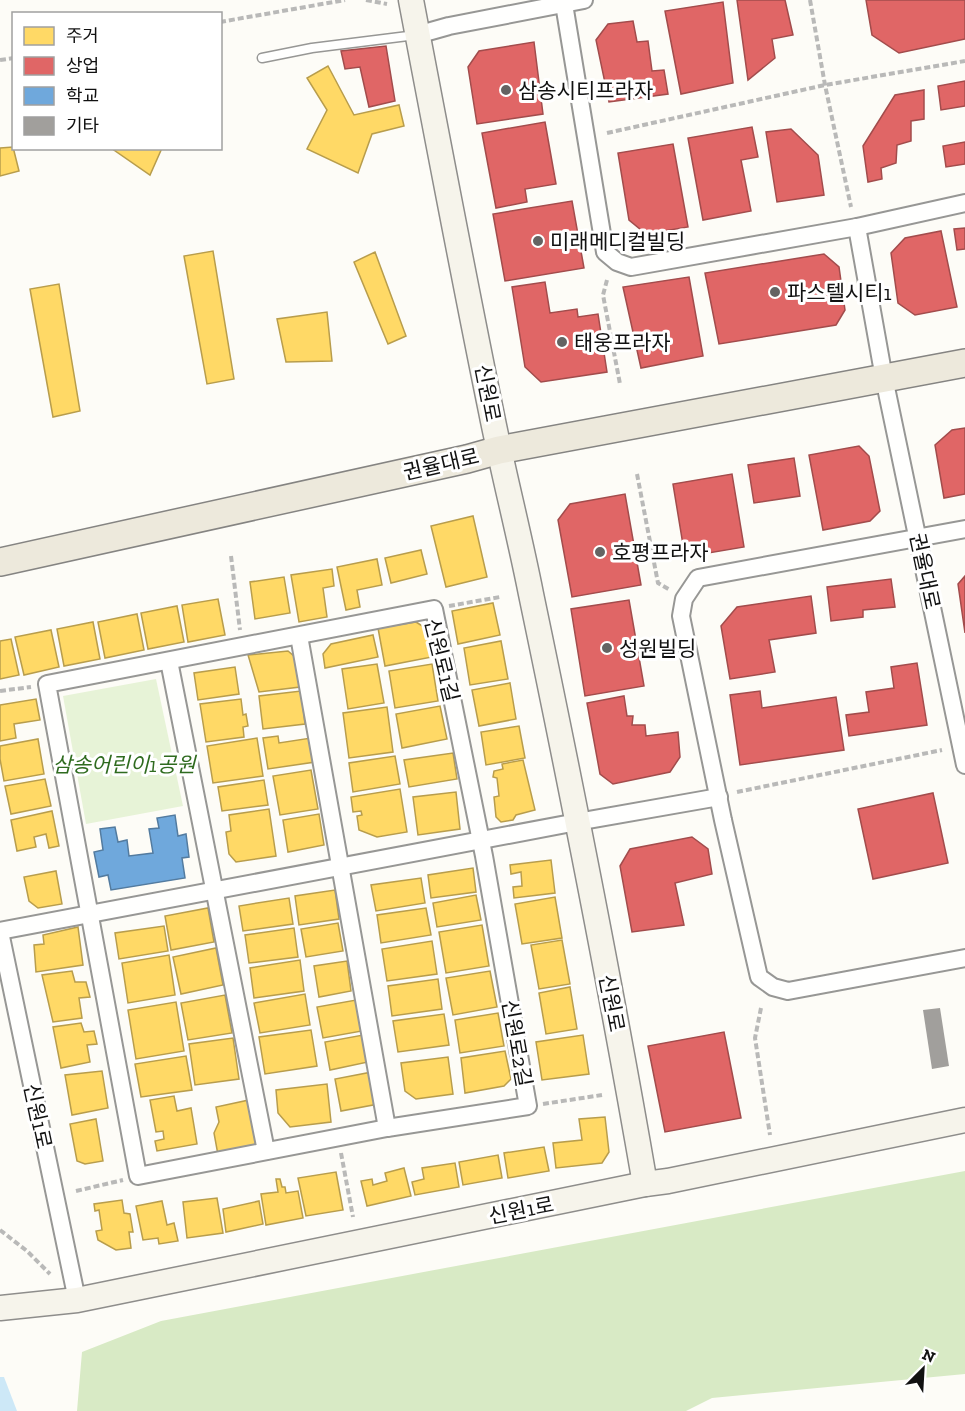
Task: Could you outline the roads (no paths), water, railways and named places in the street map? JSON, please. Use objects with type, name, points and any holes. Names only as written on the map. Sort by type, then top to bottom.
[{"type":"main road","name":"권율대로","points":[[0,562],[499,450],[965,363]]},
{"type":"street","points":[[417,34],[584,0]]},
{"type":"street","name":"신원로","points":[[399,2],[417,34],[423,59],[499,450],[531,592],[616,1019],[645,1184]]},
{"type":"street","points":[[564,4],[605,252],[617,262],[631,267],[857,226],[965,203]]},
{"type":"street","points":[[857,226],[884,378]]},
{"type":"street","name":"권율대로","points":[[884,378],[965,765]]},
{"type":"street","points":[[965,529],[698,578],[684,599],[681,616],[718,797],[759,977],[773,987],[788,992],[965,958]]},
{"type":"street","name":"신원로1길","points":[[89,915],[47,684],[434,609],[481,840]]},
{"type":"street","points":[[299,636],[387,1128]]},
{"type":"street","points":[[169,661],[266,1151]]},
{"type":"street","points":[[0,932],[718,797]]},
{"type":"street","name":"신원로2길","points":[[89,915],[138,1176],[387,1128],[528,1106],[481,840]]},
{"type":"street","name":"신원1로","points":[[0,932],[77,1300]]},
{"type":"street","name":"신원1로","points":[[0,1308],[77,1300],[965,1120]]},
{"type":"lane","points":[[262,58],[312,48],[417,34]]},
{"type":"water","points":[[0,1377],[4,1377],[17,1411],[0,1411]]},
{"type":"place","name":"삼송시티프라자","points":[[506,90]]},
{"type":"place","name":"미래메디컬빌딩","points":[[538,241]]},
{"type":"place","name":"파스텔시티1","points":[[775,292]]},
{"type":"place","name":"태웅프라자","points":[[562,342]]},
{"type":"place","name":"호평프라자","points":[[600,552]]},
{"type":"place","name":"성원빌딩","points":[[607,648]]},
{"type":"park label","name":"삼송어린이1공원","points":[[124,764]]}]
